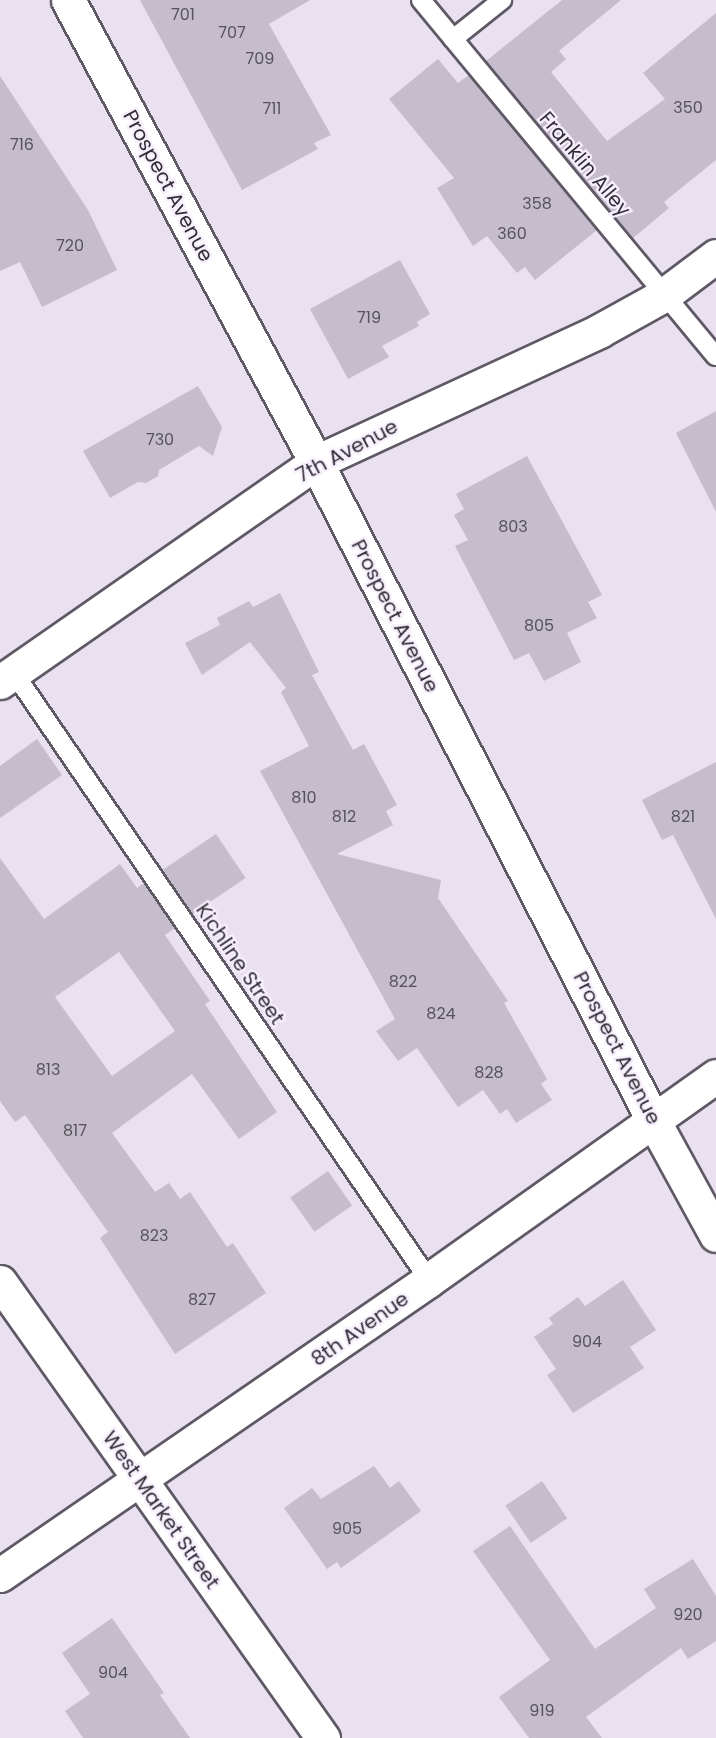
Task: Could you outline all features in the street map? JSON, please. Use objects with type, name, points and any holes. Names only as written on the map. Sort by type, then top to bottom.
[{"type":"street","name":"Prospect Avenue","points":[[68,0],[316,462],[653,1120],[716,1235]]},
{"type":"street","name":"7th Avenue","points":[[7,678],[316,462],[599,331],[664,295],[716,256]]},
{"type":"street","name":"8th Avenue","points":[[0,1575],[140,1482],[429,1281],[716,1076]]},
{"type":"street","name":"West Market Street","points":[[0,1281],[323,1738]]},
{"type":"lane","name":"Franklin Alley","points":[[421,0],[716,357]]},
{"type":"lane","points":[[453,39],[502,0]]},
{"type":"lane","name":"Kichline Street","points":[[7,678],[429,1281]]},
{"type":"building","points":[[140,0],[310,0],[269,24],[331,135],[314,143],[318,149],[242,190]]},
{"type":"building","points":[[562,0],[621,0],[559,51],[566,59],[551,72],[607,141],[665,99],[643,73],[716,13],[716,160],[664,202],[669,208],[633,238],[486,61]]},
{"type":"building","points":[[438,59],[458,83],[469,75],[597,230],[535,280],[525,267],[517,273],[487,236],[473,246],[437,188],[454,178],[389,99]]},
{"type":"building","points":[[0,76],[88,210],[117,270],[42,307],[20,262],[0,271]]},
{"type":"building","points":[[400,260],[430,314],[417,322],[419,326],[382,346],[389,357],[348,379],[310,309]]},
{"type":"building","points":[[198,386],[222,427],[213,456],[199,446],[159,470],[158,476],[146,483],[138,482],[110,498],[83,451]]},
{"type":"building","points":[[716,411],[716,512],[676,433]]},
{"type":"building","points":[[527,456],[602,595],[588,602],[597,618],[567,633],[581,662],[544,681],[529,653],[514,660],[455,546],[468,540],[454,515],[464,509],[456,494]]},
{"type":"building","points":[[280,593],[319,672],[312,675],[353,750],[364,744],[397,805],[386,811],[393,825],[337,854],[441,880],[438,898],[508,1001],[504,1003],[547,1079],[541,1084],[552,1100],[516,1123],[507,1109],[500,1114],[483,1090],[458,1107],[417,1048],[398,1061],[376,1031],[395,1019],[260,771],[309,746],[281,692],[286,688],[250,642],[202,675],[185,643],[220,625],[217,618],[249,601],[253,607]]},
{"type":"building","points":[[37,739],[62,775],[0,818],[0,766]]},
{"type":"building","points":[[716,762],[716,919],[673,835],[662,840],[642,800]]},
{"type":"building","points":[[216,834],[246,878],[193,914],[163,870]]},
{"type":"building","points":[[0,858],[44,919],[120,864],[137,888],[144,883],[175,928],[165,935],[210,1001],[205,1004],[277,1112],[239,1139],[192,1074],[112,1133],[155,1192],[169,1183],[180,1199],[190,1192],[227,1247],[233,1243],[266,1293],[175,1354],[100,1238],[108,1232],[25,1115],[15,1122],[0,1101]],"holes":[[[119,952],[175,1031],[112,1076],[55,997]]]},
{"type":"building","points":[[328,1171],[352,1205],[314,1232],[290,1197]]},
{"type":"building","points":[[623,1280],[656,1330],[630,1347],[644,1368],[573,1413],[547,1375],[556,1369],[534,1337],[553,1324],[549,1318],[578,1297],[585,1306]]},
{"type":"building","points":[[374,1466],[390,1488],[399,1481],[421,1511],[341,1568],[337,1562],[327,1569],[284,1508],[312,1488],[321,1499]]},
{"type":"building","points":[[542,1481],[567,1518],[531,1543],[506,1506]]},
{"type":"building","points":[[510,1526],[595,1649],[656,1608],[644,1589],[693,1559],[716,1596],[716,1641],[688,1659],[681,1648],[586,1717],[602,1738],[529,1738],[499,1697],[550,1660],[473,1551]]},
{"type":"building","points":[[112,1618],[164,1693],[160,1695],[190,1738],[83,1738],[65,1711],[90,1694],[62,1653]]}]
